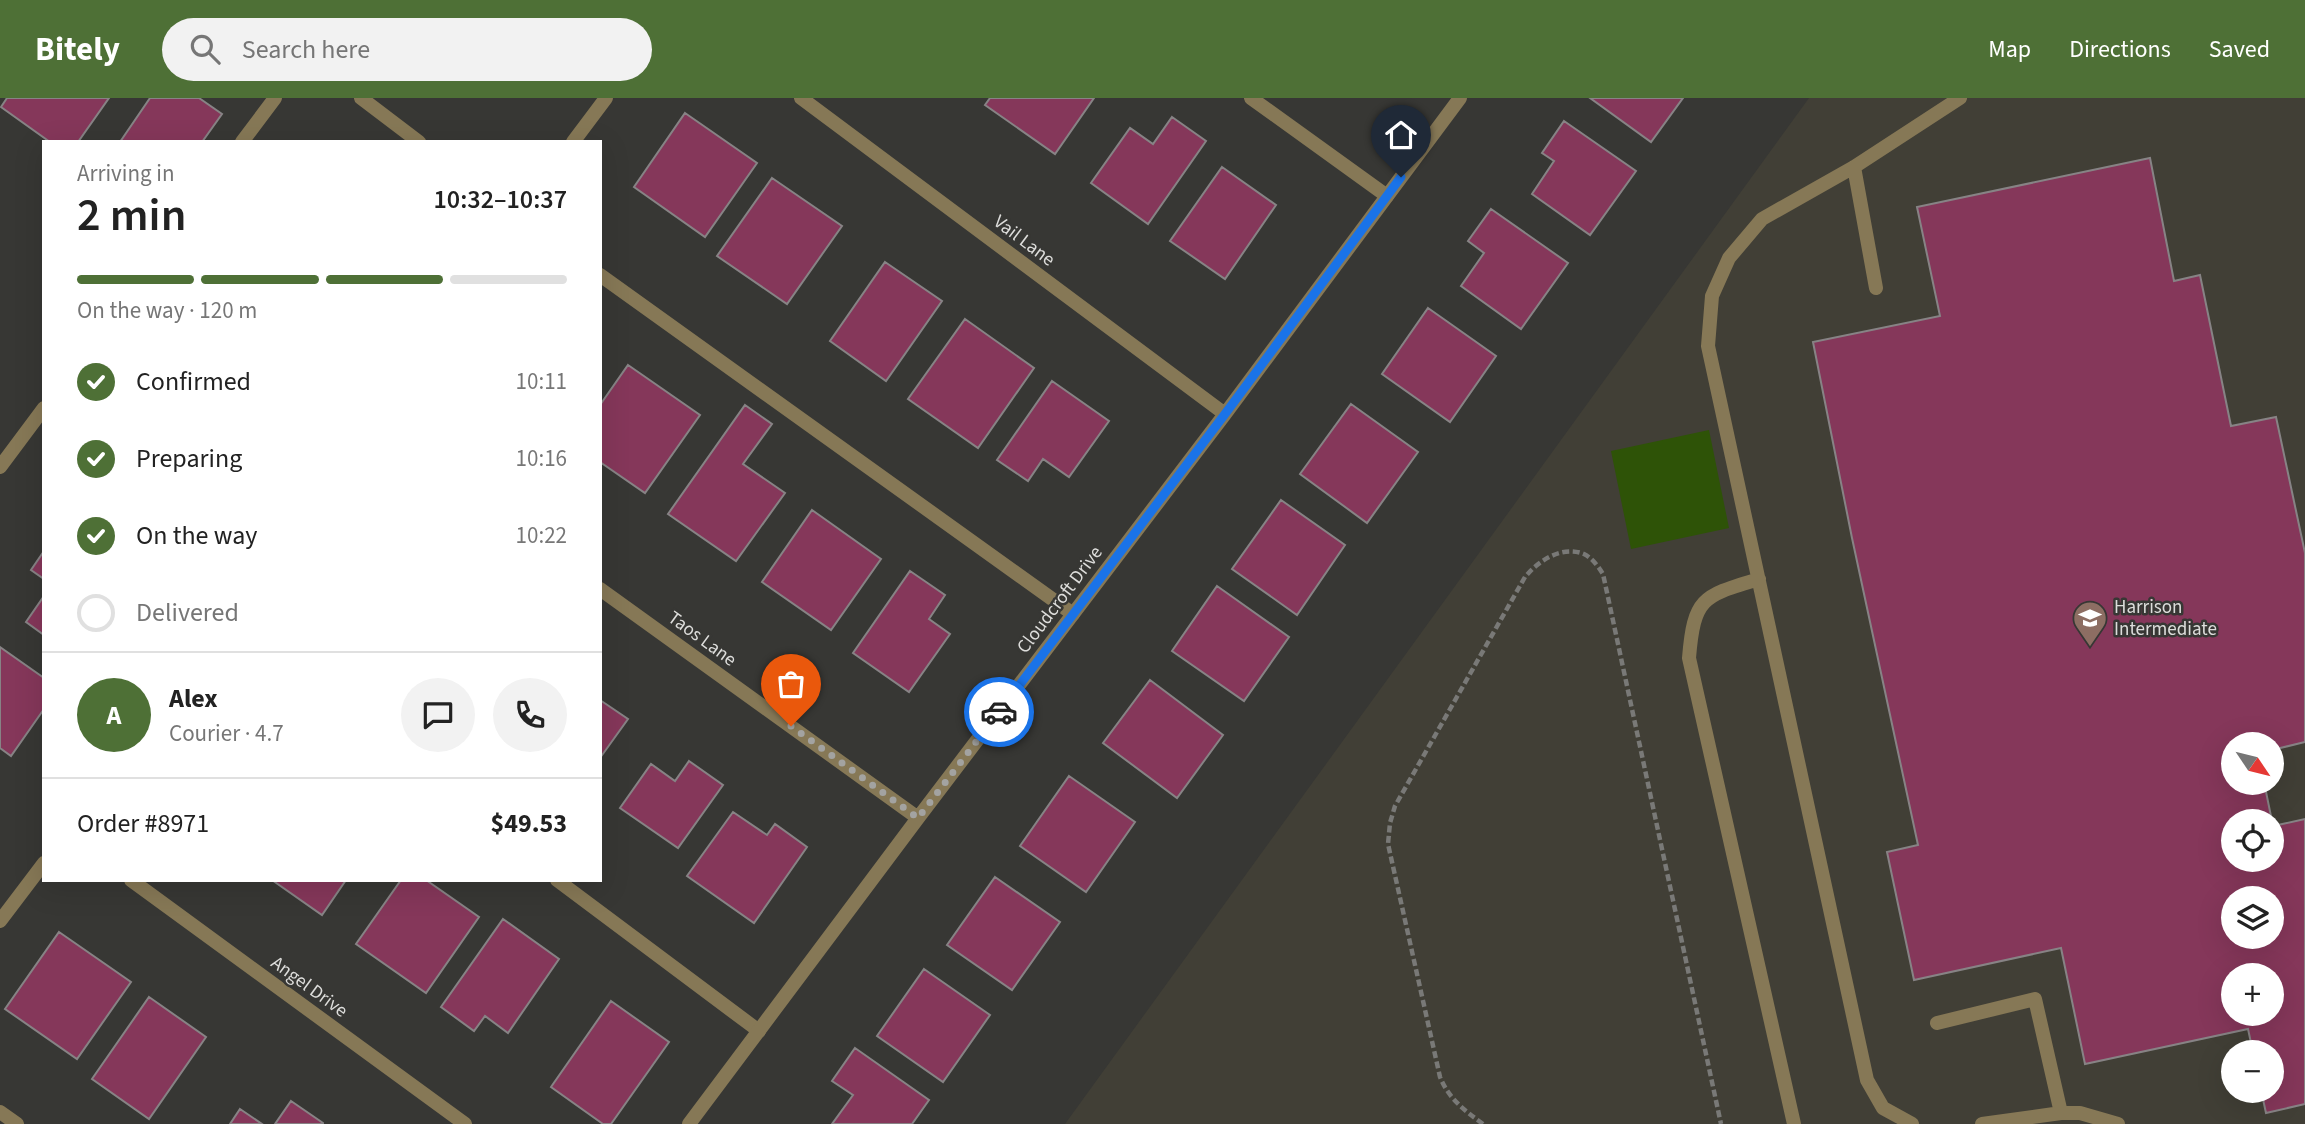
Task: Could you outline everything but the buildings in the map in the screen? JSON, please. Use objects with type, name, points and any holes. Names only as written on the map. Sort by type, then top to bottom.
[{"type":"street","points":[[244,140],[275,98]]},
{"type":"street","points":[[361,98],[416,140]]},
{"type":"street","points":[[574,140],[606,98]]},
{"type":"street","name":"Vail Lane","points":[[801,98],[1225,414]]},
{"type":"street","points":[[1251,98],[1387,196]]},
{"type":"street","name":"Cloudcroft Drive","points":[[689,1124],[1460,98]]},
{"type":"street","points":[[1912,1124],[1883,1108],[1867,1080],[1708,346],[1713,296],[1729,258],[1762,219],[1854,167],[1960,98]]},
{"type":"street","points":[[1854,167],[1876,288]]},
{"type":"street","points":[[602,276],[1073,614]]},
{"type":"street","points":[[0,467],[42,411]]},
{"type":"street","points":[[1759,579],[1720,591],[1701,604],[1691,628],[1689,658],[1794,1124]]},
{"type":"street","name":"Taos Lane","points":[[602,590],[918,818]]},
{"type":"street","points":[[0,921],[42,866]]},
{"type":"street","name":"Angel Drive","points":[[134,882],[465,1124]]},
{"type":"street","points":[[560,882],[759,1031]]},
{"type":"street","points":[[1937,1023],[2035,999],[2061,1113]]},
{"type":"street","points":[[0,1112],[17,1124]]},
{"type":"street","points":[[1982,1124],[2061,1113],[2080,1113],[2118,1124]]},
{"type":"path","points":[[1483,1124],[1456,1104],[1440,1077],[1388,844],[1390,823],[1395,806],[1525,577],[1538,563],[1551,556],[1574,552],[1585,554],[1604,574],[1721,1124]]},
{"type":"shaded area","points":[[1809,98],[2305,98],[2305,1124],[1065,1124]]},
{"type":"green space","points":[[1709,430],[1729,528],[1631,549],[1611,451]]},
{"type":"way so far","points":[[791,726],[918,818],[999,712]]},
{"type":"place","name":"Harrison Intermediate","points":[[2090,648]]},
{"type":"route","points":[[999,712],[1401,177]]}]
